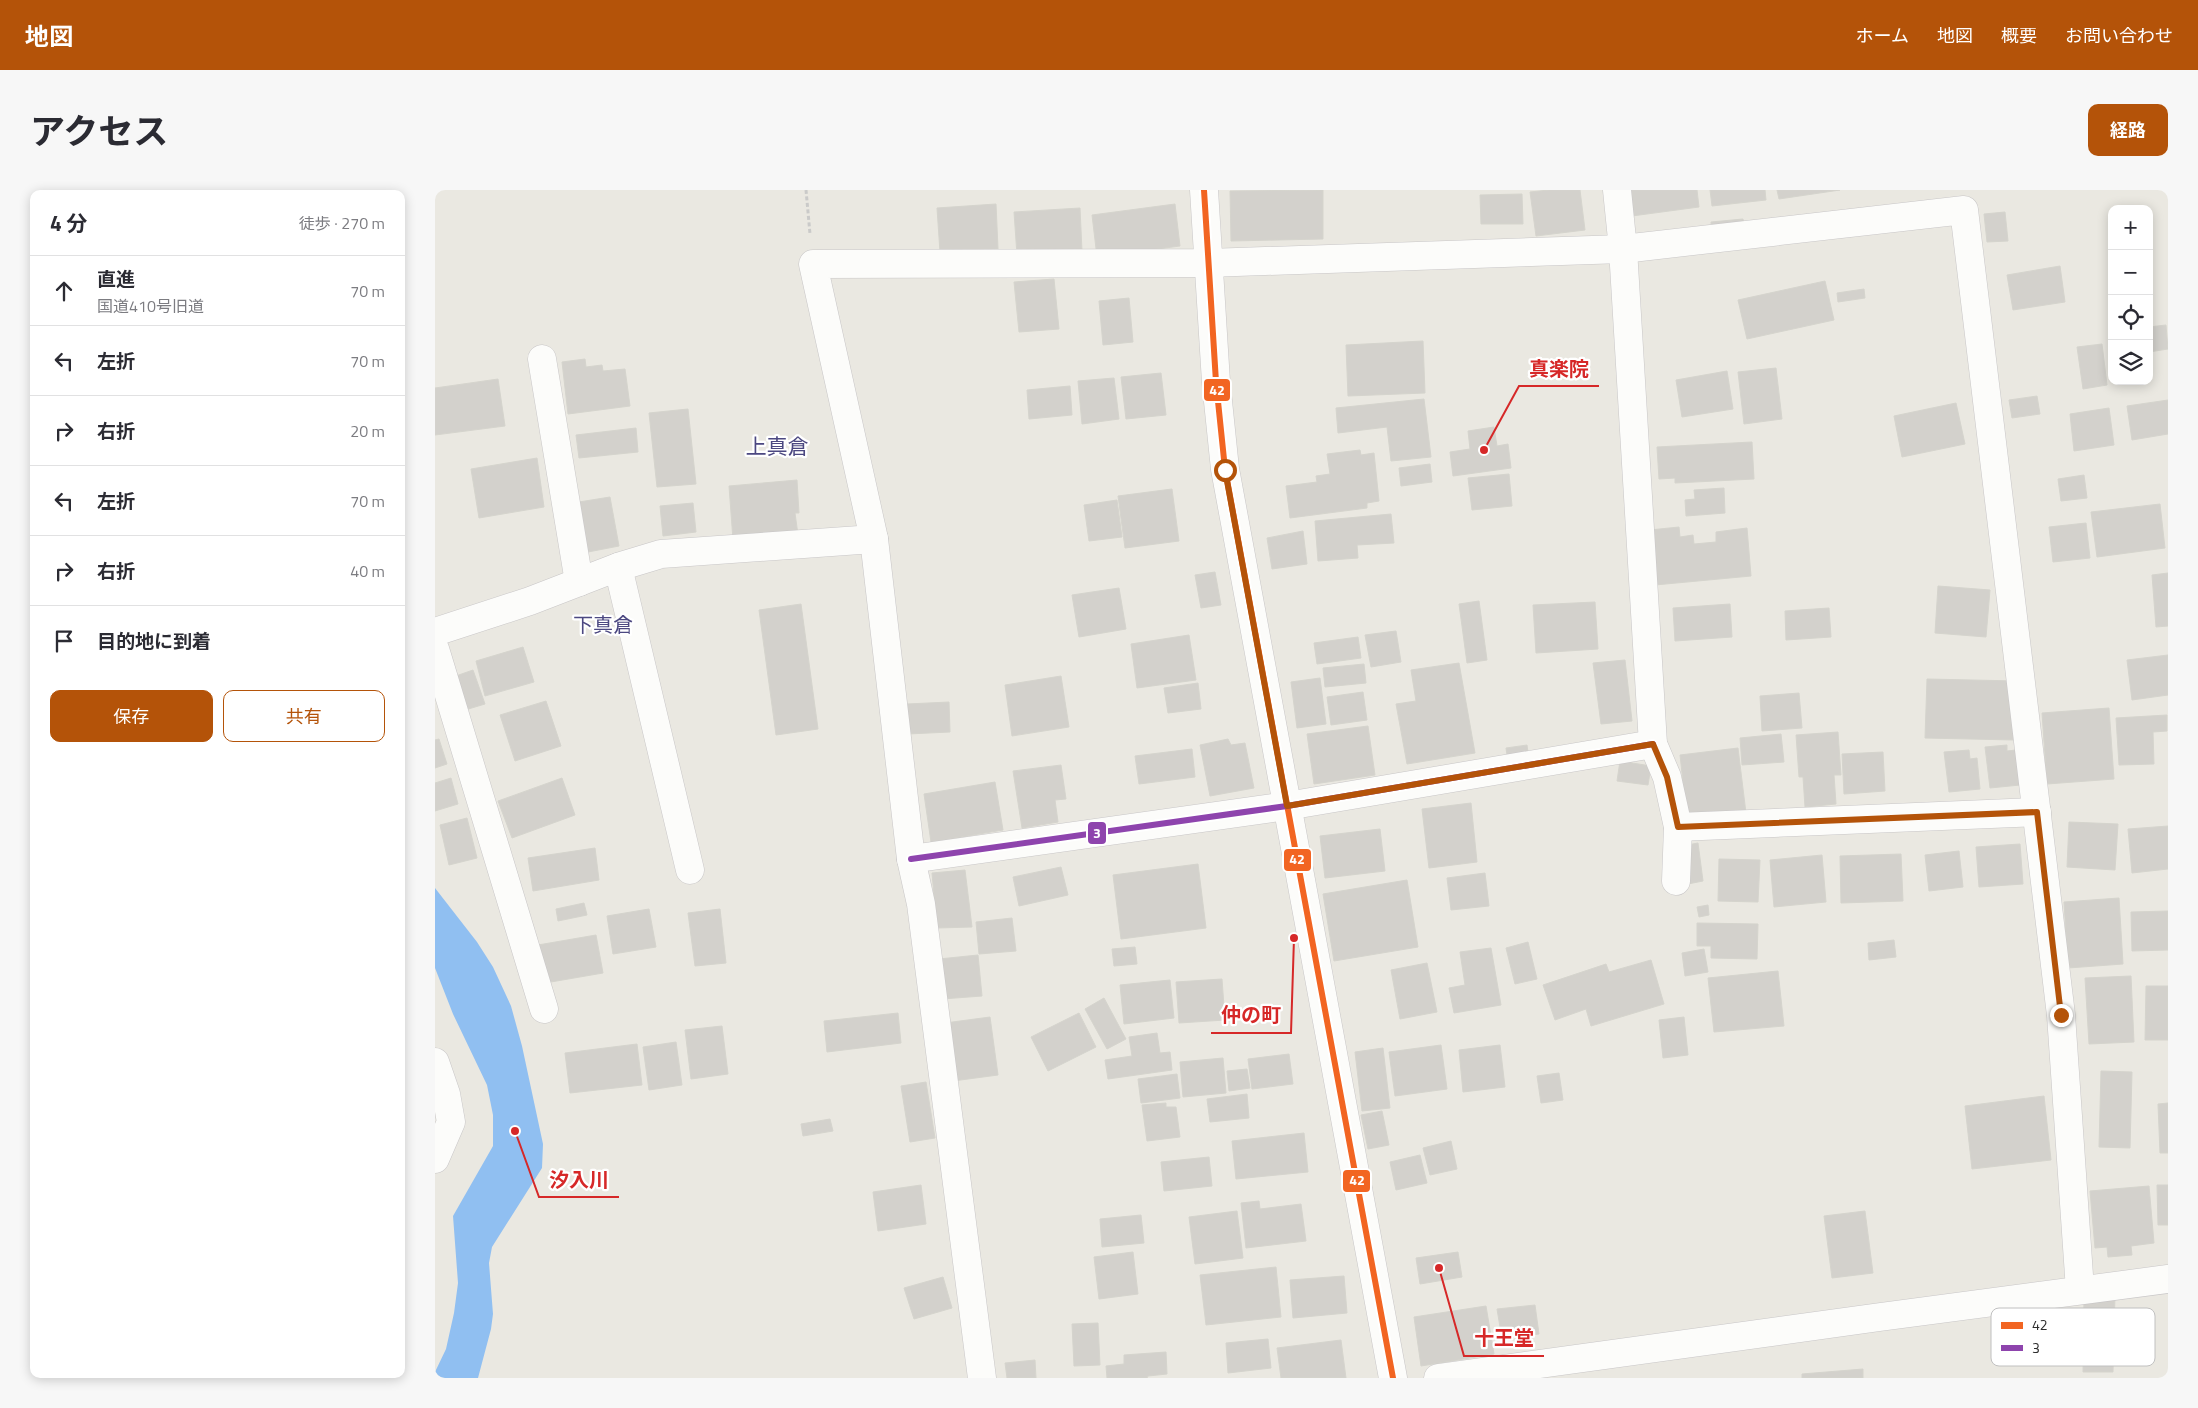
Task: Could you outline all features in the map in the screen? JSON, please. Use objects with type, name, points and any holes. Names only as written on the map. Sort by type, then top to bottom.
[{"type":"street","points":[[1204,190],[1216,382],[1225,470],[1393,1378]]},
{"type":"street","points":[[1617,190],[1623,249],[1653,744],[1667,777],[1678,827],[1676,881]]},
{"type":"street","points":[[982,1378],[921,904],[911,859],[875,539],[813,264],[1208,263],[1623,249],[1964,210],[2061,1015],[2080,1290]]},
{"type":"street","points":[[542,359],[579,582]]},
{"type":"street","points":[[435,632],[530,601],[618,567],[661,554],[875,539]]},
{"type":"street","points":[[618,567],[690,870]]},
{"type":"street","points":[[435,649],[543,1009]]},
{"type":"street","points":[[911,859],[1287,806],[1653,744]]},
{"type":"street","points":[[1678,827],[2037,812]]},
{"type":"street","points":[[435,1062],[446,1094],[451,1122],[435,1159]]},
{"type":"street","points":[[1438,1378],[2080,1290],[2168,1280]]},
{"type":"path","points":[[806,190],[813,264]]},
{"type":"water","points":[[435,888],[477,942],[493,967],[511,1006],[522,1046],[543,1144],[542,1168],[492,1247],[489,1263],[493,1314],[478,1378],[435,1378],[435,1372],[446,1349],[458,1283],[453,1216],[493,1146],[493,1115],[487,1085],[453,1014],[435,968]]},
{"type":"building","points":[[1323,190],[1323,239],[1231,241],[1230,191]]},
{"type":"building","points":[[1580,190],[1585,230],[1536,236],[1530,192]]},
{"type":"building","points":[[1628,190],[1697,190],[1699,207],[1632,216]]},
{"type":"building","points":[[1710,190],[1765,190],[1766,200],[1712,206]]},
{"type":"building","points":[[1777,190],[1840,190],[1779,199]]},
{"type":"building","points":[[1522,194],[1523,224],[1481,224],[1480,195]]},
{"type":"building","points":[[996,204],[998,249],[940,252],[937,208]]},
{"type":"building","points":[[1175,204],[1180,246],[1097,257],[1092,215]]},
{"type":"building","points":[[1080,208],[1082,251],[1017,255],[1014,212]]},
{"type":"building","points":[[2005,212],[2008,241],[1987,242],[1984,214]]},
{"type":"building","points":[[1743,219],[1745,232],[1712,235],[1711,222]]},
{"type":"building","points":[[2060,266],[2065,302],[2013,310],[2007,275]]},
{"type":"building","points":[[1054,279],[1059,329],[1019,332],[1014,282]]},
{"type":"building","points":[[1825,281],[1834,320],[1747,339],[1738,300]]},
{"type":"building","points":[[1864,289],[1865,298],[1838,302],[1837,293]]},
{"type":"building","points":[[1129,298],[1133,342],[1103,345],[1099,301]]},
{"type":"building","points":[[2166,325],[2168,349],[2153,351],[2153,327]]},
{"type":"building","points":[[1423,341],[1425,393],[1348,396],[1346,345]]},
{"type":"building","points":[[2102,344],[2107,385],[2083,389],[2077,347]]},
{"type":"building","points":[[585,359],[586,367],[602,365],[603,371],[625,369],[630,406],[568,414],[562,362]]},
{"type":"building","points":[[1776,368],[1782,419],[1744,424],[1738,372]]},
{"type":"building","points":[[1727,371],[1733,409],[1682,417],[1676,380]]},
{"type":"building","points":[[1161,373],[1166,415],[1126,419],[1121,377]]},
{"type":"building","points":[[1114,378],[1119,419],[1082,424],[1078,381]]},
{"type":"building","points":[[498,379],[505,426],[435,435],[435,388]]},
{"type":"building","points":[[1070,386],[1072,415],[1029,419],[1027,390]]},
{"type":"building","points":[[2037,396],[2040,414],[2012,418],[2009,400]]},
{"type":"building","points":[[1424,399],[1431,457],[1391,461],[1387,427],[1338,433],[1336,408]]},
{"type":"building","points":[[2168,400],[2168,434],[2132,440],[2127,406]]},
{"type":"building","points":[[1956,403],[1965,444],[1902,457],[1894,416]]},
{"type":"building","points":[[2109,408],[2114,445],[2074,451],[2070,414]]},
{"type":"building","points":[[688,409],[696,484],[657,487],[649,413]]},
{"type":"building","points":[[1494,427],[1497,446],[1508,444],[1511,468],[1453,476],[1450,452],[1470,449],[1468,431]]},
{"type":"building","points":[[636,428],[638,452],[579,458],[576,435]]},
{"type":"building","points":[[1752,442],[1754,479],[1675,483],[1675,478],[1659,479],[1657,447]]},
{"type":"building","points":[[1360,450],[1361,455],[1374,453],[1379,501],[1367,503],[1367,508],[1290,518],[1286,486],[1317,482],[1316,476],[1330,474],[1327,454]]},
{"type":"building","points":[[537,458],[544,507],[479,518],[471,469]]},
{"type":"building","points":[[1430,464],[1432,482],[1401,486],[1399,468]]},
{"type":"building","points":[[1509,474],[1512,506],[1472,510],[1468,478]]},
{"type":"building","points":[[2084,475],[2087,498],[2061,501],[2058,479]]},
{"type":"building","points":[[797,480],[799,513],[795,513],[798,535],[733,540],[729,486]]},
{"type":"building","points":[[1724,488],[1725,513],[1686,516],[1685,500],[1695,499],[1694,490]]},
{"type":"building","points":[[1172,489],[1179,541],[1125,548],[1118,496]]},
{"type":"building","points":[[610,497],[619,546],[588,552],[579,502]]},
{"type":"building","points":[[1117,500],[1122,537],[1089,541],[1084,505]]},
{"type":"building","points":[[693,503],[696,532],[663,536],[660,506]]},
{"type":"building","points":[[2160,504],[2165,548],[2097,557],[2091,512]]},
{"type":"building","points":[[1391,514],[1394,543],[1357,545],[1358,558],[1318,561],[1315,521]]},
{"type":"building","points":[[2086,523],[2090,558],[2053,562],[2049,527]]},
{"type":"building","points":[[1679,527],[1680,537],[1693,535],[1694,544],[1716,542],[1716,532],[1747,528],[1751,576],[1655,585],[1650,530]]},
{"type":"building","points":[[1303,531],[1307,564],[1272,569],[1267,538]]},
{"type":"building","points":[[1215,572],[1221,605],[1201,608],[1195,575]]},
{"type":"building","points":[[2168,573],[2168,626],[2156,627],[2152,575]]},
{"type":"building","points":[[1938,586],[1990,590],[1986,637],[1935,633]]},
{"type":"building","points":[[1119,588],[1126,629],[1079,637],[1072,595]]},
{"type":"building","points":[[1479,601],[1487,660],[1467,663],[1459,604]]},
{"type":"building","points":[[1595,602],[1598,649],[1536,653],[1533,605]]},
{"type":"building","points":[[801,604],[818,729],[776,735],[759,610]]},
{"type":"building","points":[[1730,604],[1732,637],[1675,641],[1673,608]]},
{"type":"building","points":[[1829,608],[1831,637],[1786,640],[1785,611]]},
{"type":"building","points":[[1396,631],[1401,662],[1371,667],[1365,635]]},
{"type":"building","points":[[1189,635],[1196,680],[1137,688],[1131,644]]},
{"type":"building","points":[[1358,637],[1361,658],[1317,664],[1314,643]]},
{"type":"building","points":[[523,647],[534,682],[485,696],[476,661]]},
{"type":"building","points":[[2168,655],[2168,695],[2132,700],[2127,660]]},
{"type":"building","points":[[1625,660],[1632,721],[1601,724],[1593,663]]},
{"type":"building","points":[[1459,663],[1475,753],[1407,764],[1396,704],[1416,701],[1411,670]]},
{"type":"building","points":[[1364,664],[1366,683],[1325,687],[1323,668]]},
{"type":"building","points":[[473,670],[485,704],[465,710],[453,677]]},
{"type":"building","points":[[1061,676],[1069,727],[1012,736],[1005,685]]},
{"type":"building","points":[[1320,678],[1326,724],[1297,728],[1291,682]]},
{"type":"building","points":[[1927,679],[2016,681],[2015,740],[1925,738]]},
{"type":"building","points":[[1198,683],[1201,709],[1168,713],[1164,688]]},
{"type":"building","points":[[1363,692],[1367,720],[1331,725],[1327,697]]},
{"type":"building","points":[[1799,693],[1802,728],[1762,731],[1760,696]]},
{"type":"building","points":[[546,701],[561,746],[515,761],[500,715]]},
{"type":"building","points":[[949,702],[950,732],[908,734],[907,704]]},
{"type":"building","points":[[2109,708],[2114,779],[2047,784],[2042,713]]},
{"type":"building","points":[[2167,715],[2167,731],[2153,732],[2154,764],[2119,765],[2116,718]]},
{"type":"building","points":[[1368,726],[1375,775],[1314,784],[1307,734]]},
{"type":"building","points":[[1838,732],[1841,775],[1834,775],[1836,804],[1805,807],[1803,777],[1799,777],[1796,735]]},
{"type":"building","points":[[1781,734],[1784,762],[1742,765],[1740,738]]},
{"type":"building","points":[[439,739],[447,764],[435,768],[435,740]]},
{"type":"building","points":[[1228,739],[1231,745],[1245,743],[1254,788],[1210,796],[1200,745]]},
{"type":"building","points":[[1527,745],[1529,760],[1508,763],[1506,748]]},
{"type":"building","points":[[2007,745],[2007,751],[2016,750],[2020,785],[1990,788],[1985,747]]},
{"type":"building","points":[[1738,748],[1746,813],[1687,819],[1680,755]]},
{"type":"building","points":[[1192,749],[1195,777],[1139,784],[1135,756]]},
{"type":"building","points":[[1969,750],[1970,759],[1977,758],[1980,789],[1949,792],[1944,752]]},
{"type":"building","points":[[1883,752],[1885,791],[1844,794],[1842,754]]},
{"type":"building","points":[[1620,761],[1651,766],[1648,785],[1617,781]]},
{"type":"building","points":[[1061,765],[1066,799],[1055,800],[1058,822],[1022,828],[1013,771]]},
{"type":"building","points":[[451,778],[458,804],[435,811],[435,783]]},
{"type":"building","points":[[562,778],[575,815],[512,838],[498,801]]},
{"type":"building","points":[[995,782],[1003,830],[931,842],[924,794]]},
{"type":"building","points":[[1471,803],[1477,862],[1429,868],[1422,809]]},
{"type":"building","points":[[467,818],[477,858],[449,865],[440,825]]},
{"type":"building","points":[[2069,822],[2118,824],[2115,870],[2067,867]]},
{"type":"building","points":[[2168,826],[2168,869],[2132,873],[2128,829]]},
{"type":"building","points":[[1380,829],[1385,871],[1325,878],[1320,836]]},
{"type":"building","points":[[1698,843],[1703,881],[1688,884],[1682,846]]},
{"type":"building","points":[[2020,844],[2023,884],[1979,887],[1976,847]]},
{"type":"building","points":[[595,848],[599,880],[533,891],[528,858]]},
{"type":"building","points":[[1959,851],[1963,887],[1929,891],[1925,855]]},
{"type":"building","points":[[1901,854],[1903,901],[1841,903],[1840,856]]},
{"type":"building","points":[[1822,855],[1826,902],[1774,907],[1770,860]]},
{"type":"building","points":[[1719,859],[1760,860],[1758,902],[1718,901]]},
{"type":"building","points":[[1198,864],[1206,928],[1121,939],[1113,875]]},
{"type":"building","points":[[1061,867],[1068,895],[1019,906],[1013,877]]},
{"type":"building","points":[[965,870],[972,927],[937,928],[932,873]]},
{"type":"building","points":[[1485,873],[1489,906],[1451,910],[1447,878]]},
{"type":"building","points":[[1407,880],[1418,947],[1334,961],[1323,894]]},
{"type":"building","points":[[2119,898],[2123,964],[2068,968],[2064,902]]},
{"type":"building","points":[[584,903],[587,915],[558,921],[556,909]]},
{"type":"building","points":[[1708,905],[1709,915],[1699,917],[1697,907]]},
{"type":"building","points":[[649,909],[656,947],[613,954],[607,916]]},
{"type":"building","points":[[720,909],[726,963],[695,966],[688,913]]},
{"type":"building","points":[[2168,911],[2168,950],[2132,951],[2131,912]]},
{"type":"building","points":[[1012,918],[1016,951],[979,954],[976,922]]},
{"type":"building","points":[[1697,923],[1758,924],[1757,959],[1711,958],[1711,946],[1697,946]]},
{"type":"building","points":[[596,935],[603,973],[545,983],[538,945]]},
{"type":"building","points":[[1894,940],[1896,957],[1869,960],[1868,943]]},
{"type":"building","points":[[1528,942],[1537,979],[1515,984],[1506,948]]},
{"type":"building","points":[[1135,947],[1137,964],[1114,966],[1112,949]]},
{"type":"building","points":[[1491,948],[1501,1005],[1454,1013],[1449,988],[1465,985],[1460,952]]},
{"type":"building","points":[[1704,949],[1708,972],[1685,976],[1682,953]]},
{"type":"building","points":[[978,955],[982,996],[942,999],[939,959]]},
{"type":"building","points":[[1651,960],[1664,1004],[1591,1026],[1586,1009],[1555,1020],[1543,985],[1606,964],[1609,972]]},
{"type":"building","points":[[1427,963],[1437,1012],[1400,1019],[1391,970]]},
{"type":"building","points":[[1778,971],[1784,1026],[1714,1032],[1708,978]]},
{"type":"building","points":[[2131,976],[2134,1042],[2089,1044],[2085,978]]},
{"type":"building","points":[[1222,979],[1225,1020],[1179,1023],[1176,982]]},
{"type":"building","points":[[1170,980],[1174,1018],[1124,1024],[1120,985]]},
{"type":"building","points":[[2146,986],[2168,986],[2168,1040],[2145,1040]]},
{"type":"building","points":[[1104,998],[1126,1039],[1107,1049],[1085,1009]]},
{"type":"building","points":[[898,1013],[901,1043],[827,1052],[824,1021]]},
{"type":"building","points":[[1079,1013],[1096,1047],[1048,1071],[1031,1037]]},
{"type":"building","points":[[990,1017],[998,1075],[953,1081],[945,1023]]},
{"type":"building","points":[[1684,1017],[1688,1055],[1663,1058],[1659,1020]]},
{"type":"building","points":[[722,1026],[728,1074],[691,1079],[685,1030]]},
{"type":"building","points":[[1157,1033],[1160,1053],[1170,1052],[1172,1070],[1108,1079],[1105,1060],[1132,1056],[1129,1037]]},
{"type":"building","points":[[676,1042],[682,1085],[649,1090],[643,1047]]},
{"type":"building","points":[[637,1044],[642,1085],[570,1093],[565,1053]]},
{"type":"building","points":[[1441,1045],[1447,1089],[1395,1096],[1389,1052]]},
{"type":"building","points":[[1500,1045],[1505,1087],[1463,1092],[1459,1050]]},
{"type":"building","points":[[1383,1048],[1390,1108],[1362,1111],[1355,1052]]},
{"type":"building","points":[[1289,1054],[1293,1084],[1252,1089],[1248,1059]]},
{"type":"building","points":[[1223,1058],[1226,1093],[1183,1097],[1180,1062]]},
{"type":"building","points":[[1247,1069],[1250,1088],[1229,1091],[1227,1071]]},
{"type":"building","points":[[2101,1071],[2132,1072],[2130,1148],[2099,1147]]},
{"type":"building","points":[[1559,1073],[1563,1100],[1541,1103],[1537,1076]]},
{"type":"building","points":[[1177,1074],[1180,1098],[1141,1103],[1138,1079]]},
{"type":"building","points":[[926,1082],[935,1138],[910,1142],[901,1086]]},
{"type":"building","points":[[1247,1094],[1249,1118],[1210,1122],[1207,1099]]},
{"type":"building","points":[[2044,1096],[2051,1160],[1972,1169],[1965,1106]]},
{"type":"building","points":[[1166,1103],[1166,1107],[1176,1107],[1180,1137],[1147,1141],[1142,1105]]},
{"type":"building","points":[[2168,1103],[2168,1153],[2160,1153],[2158,1104]]},
{"type":"building","points":[[1382,1111],[1389,1145],[1368,1149],[1361,1115]]},
{"type":"building","points":[[830,1119],[833,1131],[803,1136],[801,1124]]},
{"type":"building","points":[[1304,1133],[1308,1172],[1236,1179],[1232,1141]]},
{"type":"building","points":[[1451,1141],[1457,1169],[1430,1175],[1423,1148]]},
{"type":"building","points":[[1420,1155],[1427,1183],[1396,1190],[1390,1162]]},
{"type":"building","points":[[1209,1157],[1212,1186],[1164,1191],[1161,1162]]},
{"type":"building","points":[[921,1185],[926,1224],[878,1231],[873,1192]]},
{"type":"building","points":[[2157,1185],[2168,1185],[2168,1225],[2158,1225]]},
{"type":"building","points":[[2149,1186],[2154,1243],[2131,1246],[2132,1255],[2108,1257],[2107,1247],[2095,1248],[2090,1191]]},
{"type":"building","points":[[1259,1201],[1260,1209],[1301,1204],[1306,1241],[1246,1248],[1241,1203]]},
{"type":"building","points":[[1237,1211],[1243,1258],[1195,1264],[1189,1217]]},
{"type":"building","points":[[1865,1211],[1873,1273],[1832,1278],[1824,1216]]},
{"type":"building","points":[[1141,1215],[1144,1243],[1102,1247],[1100,1219]]},
{"type":"building","points":[[1133,1252],[1138,1294],[1099,1299],[1094,1257]]},
{"type":"building","points":[[1458,1252],[1462,1277],[1420,1284],[1416,1258]]},
{"type":"building","points":[[1276,1267],[1281,1317],[1206,1325],[1200,1275]]},
{"type":"building","points":[[1344,1276],[1347,1313],[1293,1318],[1290,1280]]},
{"type":"building","points":[[943,1277],[952,1308],[914,1319],[904,1288]]},
{"type":"building","points":[[2084,1295],[2115,1295],[2115,1308],[2084,1308]]},
{"type":"building","points":[[1535,1305],[1539,1334],[1502,1339],[1497,1309]]},
{"type":"building","points":[[1486,1306],[1494,1354],[1421,1366],[1414,1317]]},
{"type":"building","points":[[1098,1323],[1100,1365],[1074,1366],[1072,1324]]},
{"type":"building","points":[[1268,1339],[1271,1368],[1228,1373],[1226,1343]]},
{"type":"building","points":[[1341,1340],[1346,1378],[1281,1378],[1277,1348]]},
{"type":"building","points":[[1166,1352],[1167,1374],[1148,1376],[1147,1378],[1107,1378],[1106,1366],[1124,1364],[1124,1355]]},
{"type":"building","points":[[1035,1360],[1036,1378],[1007,1378],[1005,1363]]},
{"type":"building","points":[[2083,1366],[2113,1366],[2113,1372],[2083,1372]]},
{"type":"building","points":[[1863,1369],[1863,1378],[1802,1378],[1802,1374]]},
{"type":"transit line","name":"42","points":[[1204,190],[1216,382],[1225,469],[1393,1378]]},
{"type":"transit line","name":"3","points":[[911,859],[1287,806],[1653,744]]},
{"type":"place","name":"真楽院","points":[[1484,450]]},
{"type":"place","name":"仲の町","points":[[1294,938]]},
{"type":"place","name":"汐入川","points":[[515,1131]]},
{"type":"place","name":"十王堂","points":[[1439,1268]]},
{"type":"district","name":"上真倉","points":[[777,447]]},
{"type":"district","name":"下真倉","points":[[603,625]]},
{"type":"route","points":[[1225,470],[1287,806],[1653,744],[1667,777],[1678,827],[2037,812],[2061,1015]]}]
